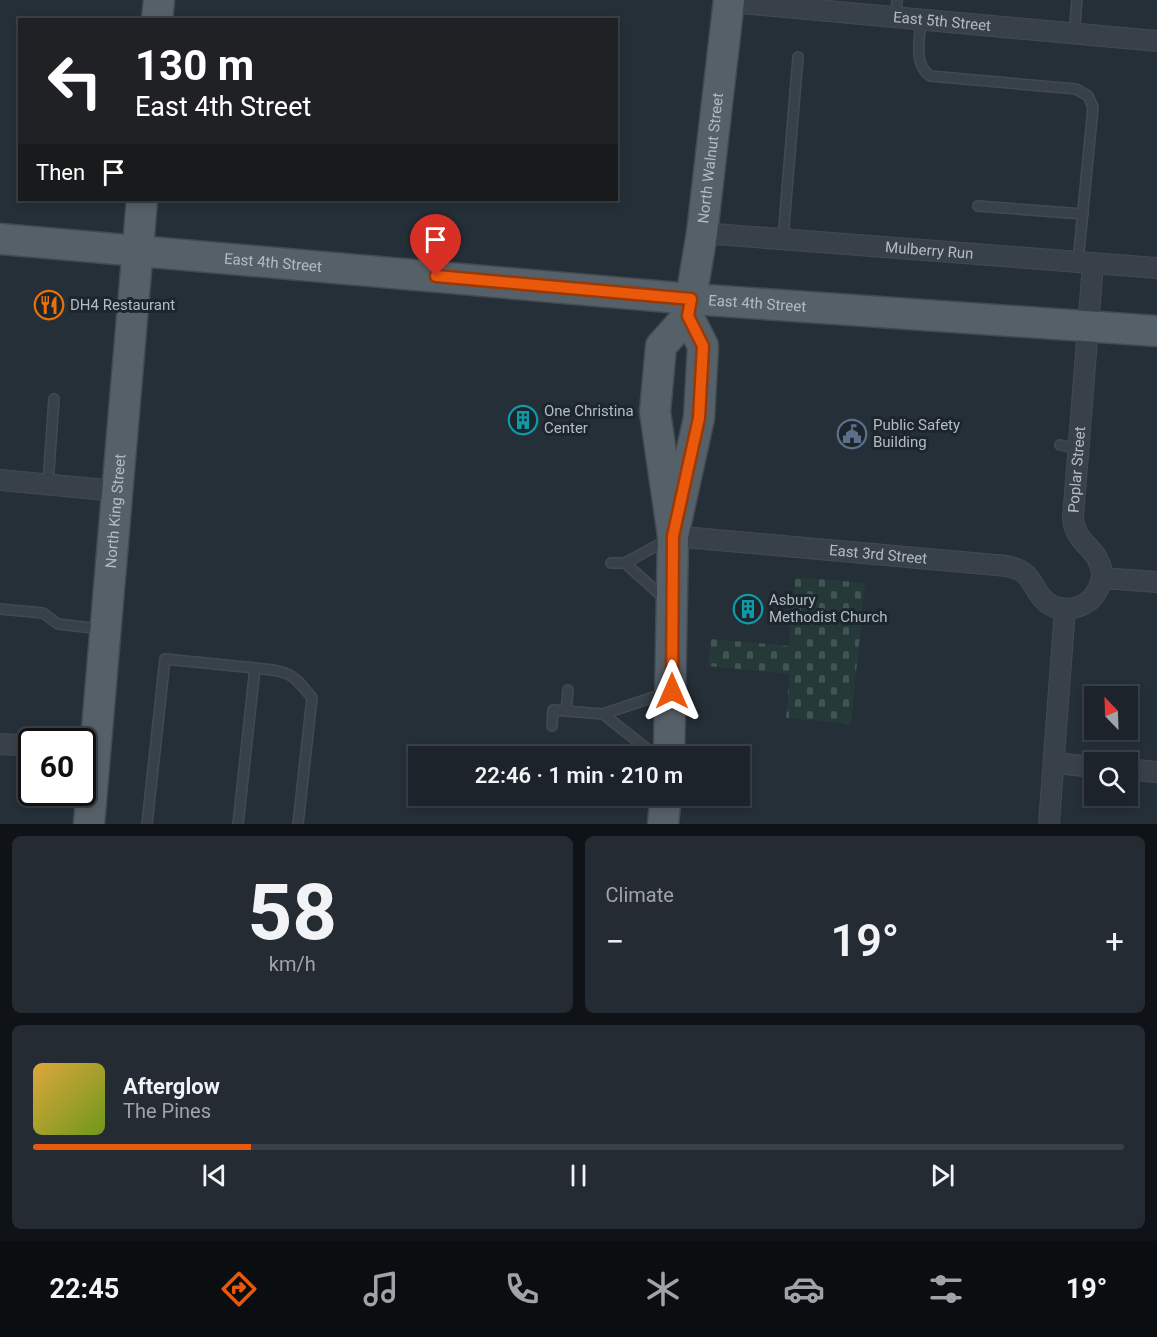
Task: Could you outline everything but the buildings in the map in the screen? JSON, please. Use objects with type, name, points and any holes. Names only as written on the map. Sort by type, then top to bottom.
[{"type":"main road","points":[[157,18],[159,0]]},
{"type":"main road","name":"North Walnut Street","points":[[690,308],[702,233],[729,1]]},
{"type":"main road","name":"North King Street","points":[[92,728],[106,630],[142,201]]},
{"type":"main road","name":"East 4th Street","points":[[0,239],[138,250],[690,308],[1157,331]]},
{"type":"main road","points":[[673,536],[699,418],[703,346],[690,308]]},
{"type":"main road","points":[[669,746],[673,536],[655,412],[661,346],[690,308]]},
{"type":"main road","name":"North King Street","points":[[89,806],[89,824]]},
{"type":"main road","points":[[663,824],[665,806]]},
{"type":"street","name":"East 5th Street","points":[[729,1],[896,9],[921,20],[1157,41]]},
{"type":"street","name":"Mulberry Run","points":[[702,233],[1157,268]]},
{"type":"street","name":"Poplar Street","points":[[1086,263],[1089,326],[1073,527],[1080,540],[1096,555],[1102,578]]},
{"type":"street","points":[[0,480],[117,491]]},
{"type":"street","name":"East 3rd Street","points":[[673,536],[1007,566],[1026,574],[1043,600],[1065,609]]},
{"type":"street","points":[[1049,824],[1065,609],[1080,606],[1092,598],[1102,578],[1157,582]]},
{"type":"street","points":[[0,744],[18,745]]},
{"type":"street","points":[[1054,763],[1084,766]]},
{"type":"street","points":[[1138,770],[1157,772]]},
{"type":"lane","points":[[1074,33],[1077,0]]},
{"type":"lane","points":[[921,20],[919,60],[922,70],[930,76],[1076,89],[1088,96],[1093,107],[1083,214],[1086,263]]},
{"type":"lane","points":[[783,238],[798,57]]},
{"type":"lane","points":[[978,206],[1083,214]]},
{"type":"lane","points":[[48,484],[54,399]]},
{"type":"lane","points":[[1059,445],[1079,449]]},
{"type":"lane","points":[[611,563],[625,563],[673,536]]},
{"type":"lane","points":[[625,563],[672,605]]},
{"type":"lane","points":[[0,609],[43,613],[58,624],[106,630]]},
{"type":"lane","points":[[147,824],[165,659],[285,671],[300,682],[312,698],[298,824]]},
{"type":"lane","points":[[238,824],[255,668]]},
{"type":"lane","points":[[566,711],[568,690]]},
{"type":"lane","points":[[552,726],[553,710],[603,714],[672,691]]},
{"type":"lane","points":[[603,714],[643,746]]},
{"type":"green space","points":[[795,577],[865,583],[851,724],[786,718],[790,674],[708,666],[711,639],[789,646]]},
{"type":"place","name":"DH4 Restaurant","points":[[49,305]]},
{"type":"place","name":"One Christina Center","points":[[523,420]]},
{"type":"place","name":"Public Safety Building","points":[[852,434]]},
{"type":"place","name":"Asbury Methodist Church","points":[[748,609]]},
{"type":"route","points":[[436,276],[691,299],[688,316],[703,346],[699,418],[673,536],[672,691]]}]
